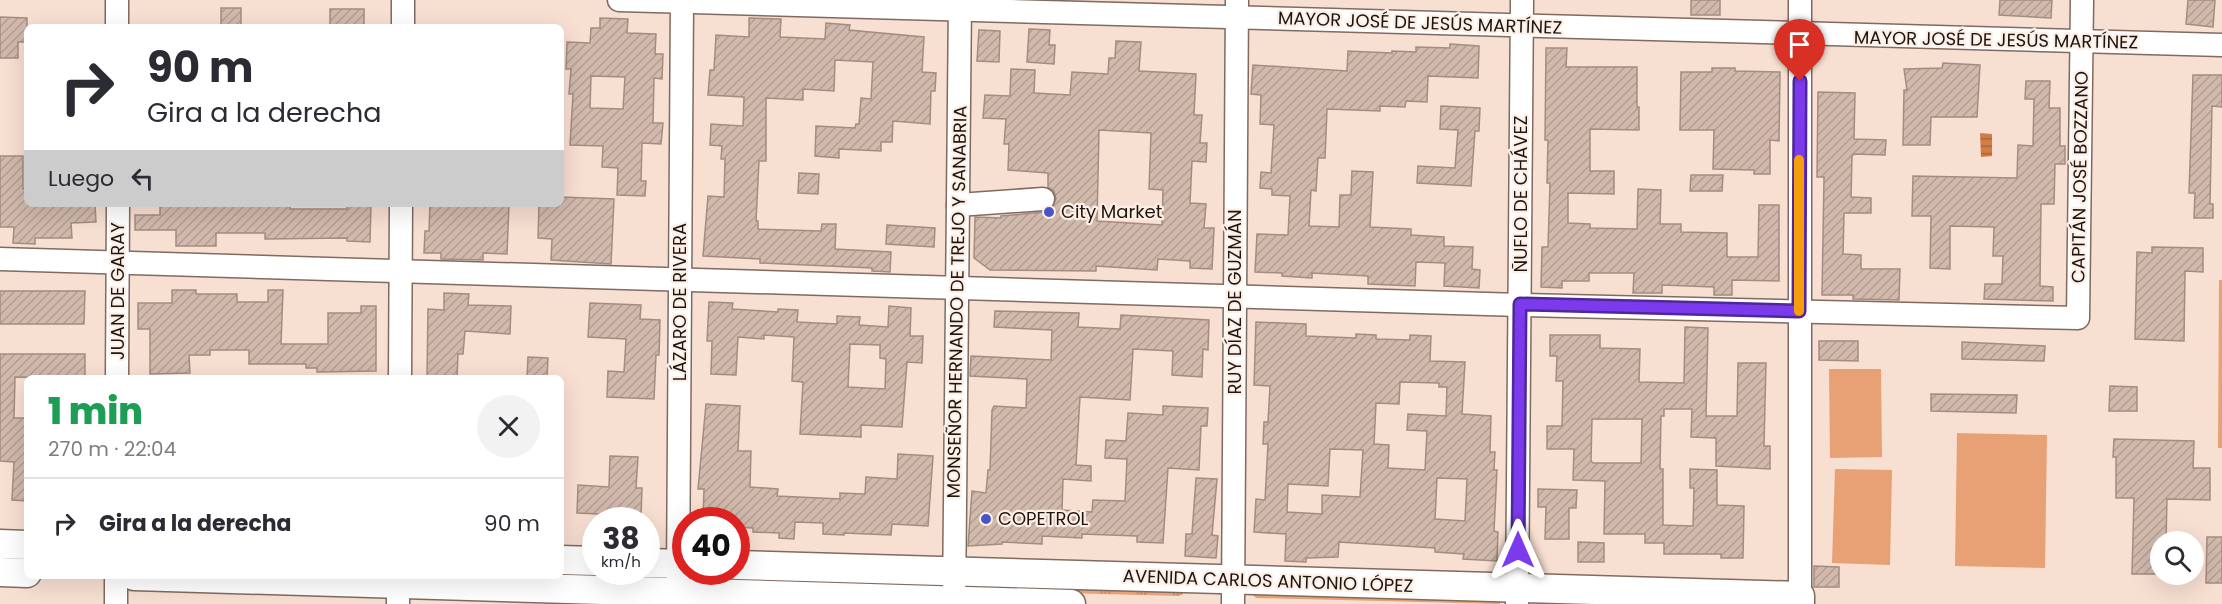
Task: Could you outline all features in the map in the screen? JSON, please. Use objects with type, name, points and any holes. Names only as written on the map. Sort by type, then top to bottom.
[{"type":"main road","points":[[0,544],[24,545]]},
{"type":"main road","points":[[564,560],[582,561]]},
{"type":"main road","name":"AVENIDA CARLOS ANTONIO LÓPEZ","points":[[750,565],[955,572],[1233,592],[1800,600]]},
{"type":"main road","points":[[0,572],[24,573]]},
{"type":"main road","points":[[200,579],[678,598],[1071,604]]},
{"type":"street","points":[[117,0],[117,24]]},
{"type":"street","points":[[403,0],[403,24]]},
{"type":"street","name":"MAYOR JOSÉ DE JESÚS MARTÍNEZ","points":[[618,0],[1237,9],[1522,25],[1800,35],[2222,45]]},
{"type":"street","name":"ÑUFLO DE CHÁVEZ","points":[[1517,596],[1522,0]]},
{"type":"street","points":[[1800,0],[1800,600]]},
{"type":"street","name":"CAPITÁN JOSÉ BOZZANO","points":[[1799,311],[2078,318],[2082,0]]},
{"type":"street","name":"LÁZARO DE RIVERA","points":[[682,1],[682,507]]},
{"type":"street","name":"MONSEÑOR HERNANDO DE TREJO Y SANABRIA","points":[[954,602],[960,5]]},
{"type":"street","name":"RUY DÍAZ DE GUZMÁN","points":[[1233,592],[1237,9]]},
{"type":"street","points":[[958,205],[1043,199]]},
{"type":"street","name":"JUAN DE GARAY","points":[[117,375],[118,207]]},
{"type":"street","points":[[400,375],[402,207]]},
{"type":"street","points":[[0,259],[1799,311]]},
{"type":"street","points":[[116,579],[116,604]]},
{"type":"green space","points":[[2219,280],[2222,280],[2222,448],[2218,448]]},
{"type":"green space","points":[[1829,369],[1881,369],[1882,457],[1830,458]]},
{"type":"green space","points":[[1957,433],[2047,435],[2045,568],[1955,566]]},
{"type":"green space","points":[[1835,469],[1892,470],[1890,565],[1832,563]]},
{"type":"green space","points":[[979,584],[1183,591],[1183,594],[1179,596],[982,591],[977,588]]},
{"type":"green space","points":[[1252,594],[1501,600],[1500,604],[1256,598]]},
{"type":"shaded area","points":[[1980,133],[1992,134],[1992,156],[1981,157]]},
{"type":"building","points":[[1691,0],[1720,0],[1720,15],[1691,15]]},
{"type":"building","points":[[2000,0],[2052,0],[2051,18],[1999,15]]},
{"type":"building","points":[[2188,0],[2215,0],[2213,27],[2186,24]]},
{"type":"building","points":[[221,8],[241,8],[241,24],[221,24]]},
{"type":"building","points":[[330,9],[364,9],[364,24],[330,24]]},
{"type":"building","points":[[0,17],[27,18],[27,24],[24,24],[24,42],[18,42],[18,58],[0,58]]},
{"type":"building","points":[[600,18],[628,19],[627,33],[656,34],[655,54],[663,54],[662,79],[654,78],[653,123],[663,123],[661,144],[642,143],[641,181],[646,181],[645,196],[617,195],[618,168],[602,167],[603,146],[570,145],[573,94],[569,94],[571,69],[566,69],[567,42],[590,43],[591,28],[600,28]],"holes":[[[591,76],[625,77],[623,109],[590,108]]]},
{"type":"building","points":[[749,18],[781,19],[780,37],[825,39],[826,23],[850,25],[849,30],[924,37],[922,72],[936,73],[935,91],[931,91],[930,124],[893,121],[892,142],[881,142],[881,151],[839,149],[839,158],[815,156],[816,126],[855,128],[856,124],[859,124],[861,98],[871,99],[873,62],[835,60],[834,91],[803,89],[803,100],[766,98],[766,161],[759,161],[756,221],[758,221],[758,229],[821,231],[822,224],[836,224],[835,249],[891,252],[890,272],[872,271],[872,268],[760,263],[760,259],[703,256],[708,196],[724,197],[725,159],[721,159],[722,146],[710,145],[711,124],[743,126],[744,97],[708,95],[710,70],[714,70],[716,35],[749,37]]},
{"type":"building","points":[[1029,29],[1050,30],[1049,45],[1055,45],[1054,64],[1027,62]]},
{"type":"building","points":[[979,30],[1000,31],[999,62],[977,61]]},
{"type":"building","points":[[1116,41],[1141,42],[1139,71],[1196,74],[1194,115],[1202,115],[1200,143],[1207,143],[1206,162],[1192,161],[1190,203],[1206,204],[1204,228],[1214,228],[1212,269],[1190,268],[1190,261],[1158,259],[1157,270],[1096,266],[1096,271],[990,270],[974,258],[975,217],[1001,218],[1001,216],[1045,212],[1051,210],[1056,199],[1054,191],[1048,187],[1048,173],[1008,170],[1009,144],[1004,144],[1006,119],[983,118],[985,95],[1010,96],[1011,69],[1035,70],[1034,93],[1070,95],[1072,72],[1108,74],[1109,58],[1115,58]],"holes":[[[1099,130],[1151,133],[1149,189],[1163,190],[1162,225],[1097,221]]]},
{"type":"building","points":[[1450,44],[1479,46],[1478,78],[1428,76],[1427,102],[1406,101],[1405,107],[1380,106],[1380,111],[1327,109],[1325,158],[1318,158],[1316,191],[1311,190],[1309,226],[1339,227],[1340,195],[1351,195],[1352,171],[1373,172],[1370,227],[1411,229],[1411,235],[1444,237],[1444,246],[1473,247],[1472,269],[1480,270],[1479,288],[1444,286],[1445,263],[1416,262],[1415,286],[1368,284],[1368,276],[1312,273],[1312,278],[1282,276],[1282,273],[1255,272],[1257,234],[1288,235],[1290,196],[1272,195],[1272,189],[1260,188],[1261,172],[1271,173],[1274,125],[1260,124],[1261,95],[1251,94],[1253,65],[1347,71],[1348,51],[1416,52],[1416,47],[1450,48]]},
{"type":"building","points":[[1546,48],[1567,48],[1566,67],[1637,67],[1639,130],[1590,129],[1590,171],[1614,171],[1614,194],[1568,193],[1568,223],[1590,224],[1590,228],[1637,229],[1638,189],[1661,190],[1660,224],[1681,224],[1681,232],[1727,233],[1727,257],[1758,257],[1759,205],[1779,205],[1779,281],[1732,280],[1732,295],[1714,295],[1714,287],[1662,285],[1662,293],[1633,293],[1634,273],[1589,273],[1589,281],[1562,281],[1562,288],[1541,287],[1542,247],[1548,247],[1550,183],[1547,183],[1548,140],[1545,140]]},
{"type":"building","points":[[1943,63],[1980,65],[1977,117],[1931,117],[1930,145],[1903,145],[1904,90],[1907,90],[1904,69],[1942,68]]},
{"type":"building","points":[[1712,68],[1780,72],[1779,141],[1770,140],[1770,174],[1754,174],[1754,170],[1713,169],[1714,130],[1680,130],[1681,72],[1712,72]]},
{"type":"building","points":[[2193,75],[2222,75],[2222,107],[2212,106],[2210,204],[2213,204],[2213,218],[2194,218],[2195,193],[2189,193]]},
{"type":"building","points":[[2026,81],[2050,81],[2049,108],[2060,108],[2060,146],[2065,146],[2065,164],[2055,164],[2054,204],[2041,204],[2040,286],[2053,287],[2053,301],[1984,299],[1985,284],[2002,284],[2003,256],[1993,256],[1994,227],[1950,226],[1950,269],[1930,268],[1931,216],[1912,216],[1913,176],[2017,178],[2018,145],[2033,146],[2034,99],[2025,99]]},
{"type":"building","points":[[1818,92],[1855,93],[1854,139],[1886,140],[1885,155],[1854,154],[1852,156],[1851,197],[1871,198],[1871,213],[1844,213],[1843,254],[1861,255],[1861,269],[1900,269],[1899,300],[1853,299],[1853,295],[1822,295],[1824,177],[1817,177]]},
{"type":"building","points":[[1441,106],[1480,108],[1479,131],[1475,131],[1471,186],[1417,183],[1418,166],[1455,168],[1458,130],[1440,129]]},
{"type":"building","points":[[0,156],[23,156],[24,207],[95,207],[96,222],[71,223],[72,238],[35,238],[35,244],[13,243],[14,227],[0,227]]},
{"type":"building","points":[[799,173],[819,174],[818,194],[798,193]]},
{"type":"building","points":[[1691,175],[1723,175],[1722,191],[1690,191]]},
{"type":"building","points":[[564,197],[614,199],[611,264],[551,260],[552,239],[538,238],[539,207],[564,207]]},
{"type":"building","points":[[160,207],[347,209],[347,207],[371,207],[370,242],[347,241],[347,238],[265,239],[265,233],[216,233],[216,246],[176,246],[176,230],[135,230],[135,215],[160,215]]},
{"type":"building","points":[[430,207],[509,207],[507,254],[483,253],[483,260],[441,259],[441,253],[424,253],[425,231],[429,231]]},
{"type":"building","points":[[887,225],[935,228],[934,247],[886,244]]},
{"type":"building","points":[[2152,247],[2203,248],[2203,272],[2185,271],[2184,341],[2135,339],[2137,252],[2152,253]]},
{"type":"building","points":[[172,290],[196,290],[196,294],[237,294],[237,302],[268,302],[268,290],[283,290],[281,344],[328,344],[328,313],[361,313],[361,306],[376,306],[376,371],[317,372],[317,368],[306,368],[306,364],[249,364],[249,350],[210,350],[210,355],[189,355],[190,373],[150,374],[150,329],[138,329],[138,303],[172,303]]},
{"type":"building","points":[[0,291],[85,291],[84,324],[0,324]]},
{"type":"building","points":[[444,293],[469,294],[468,305],[511,306],[510,334],[465,331],[463,354],[458,354],[457,375],[427,375],[428,309],[444,310]]},
{"type":"building","points":[[709,302],[733,303],[732,309],[778,312],[778,309],[798,310],[797,322],[837,324],[837,316],[860,317],[859,325],[888,327],[889,306],[911,308],[910,336],[923,336],[922,363],[907,362],[902,427],[861,425],[861,437],[800,434],[803,382],[792,381],[794,337],[764,335],[764,339],[738,337],[736,375],[711,374],[712,341],[707,341]],"holes":[[[850,344],[880,345],[880,358],[886,359],[885,389],[848,387]]]},
{"type":"building","points":[[590,303],[641,305],[640,319],[660,320],[654,399],[607,397],[608,371],[624,372],[626,339],[588,337]]},
{"type":"building","points":[[995,311],[1079,313],[1078,327],[1120,329],[1121,315],[1209,320],[1208,350],[1203,349],[1202,377],[1172,375],[1173,351],[1133,349],[1130,400],[1080,397],[1076,465],[1091,466],[1091,481],[1063,479],[1062,510],[1092,512],[1093,500],[1125,501],[1127,459],[1105,458],[1106,440],[1126,441],[1128,413],[1163,415],[1163,406],[1208,408],[1207,426],[1201,426],[1199,470],[1168,468],[1163,543],[1137,542],[1137,536],[1082,534],[1082,538],[1042,536],[1042,544],[1002,542],[1002,544],[968,546],[972,491],[986,493],[988,470],[990,470],[992,410],[994,406],[1026,408],[1027,379],[970,376],[971,356],[1051,360],[1052,330],[994,327]]},
{"type":"building","points":[[1256,322],[1306,324],[1306,336],[1356,338],[1356,334],[1376,335],[1376,339],[1410,340],[1410,335],[1431,336],[1430,361],[1465,362],[1462,414],[1491,416],[1490,452],[1495,452],[1494,470],[1497,470],[1494,531],[1498,532],[1497,561],[1463,559],[1464,554],[1435,552],[1435,548],[1339,542],[1338,557],[1306,558],[1306,562],[1285,561],[1286,534],[1254,532],[1256,499],[1265,500],[1268,444],[1263,444],[1264,422],[1268,422],[1270,386],[1254,385]],"holes":[[[1400,382],[1439,383],[1439,387],[1447,387],[1446,416],[1408,414],[1407,430],[1427,431],[1425,470],[1388,468],[1389,445],[1374,444],[1376,403],[1399,404]],[[1330,449],[1363,450],[1360,497],[1322,495],[1322,514],[1287,512],[1288,484],[1328,486]],[[1437,478],[1467,479],[1465,521],[1435,519]]]},
{"type":"building","points":[[1685,327],[1708,328],[1706,416],[1737,416],[1738,363],[1766,363],[1764,446],[1770,446],[1770,469],[1716,466],[1716,438],[1691,437],[1692,409],[1664,409],[1664,416],[1661,416],[1660,469],[1663,469],[1663,525],[1693,526],[1694,488],[1690,488],[1690,469],[1717,470],[1717,505],[1744,506],[1743,558],[1721,558],[1721,554],[1664,554],[1664,543],[1645,543],[1645,534],[1604,534],[1605,481],[1573,480],[1574,449],[1547,449],[1547,426],[1562,426],[1563,381],[1556,381],[1557,356],[1550,356],[1550,335],[1600,335],[1600,348],[1640,349],[1639,382],[1684,383]],"holes":[[[1592,419],[1642,419],[1641,463],[1593,463],[1591,461]]]},
{"type":"building","points":[[1819,341],[1858,341],[1858,361],[1819,360]]},
{"type":"building","points":[[1962,342],[2045,346],[2044,361],[1962,359]]},
{"type":"building","points":[[0,354],[85,354],[85,375],[15,377],[14,418],[24,418],[24,501],[12,500],[14,462],[0,461]]},
{"type":"building","points":[[528,357],[548,358],[547,375],[527,375]]},
{"type":"building","points":[[2110,386],[2137,387],[2137,411],[2109,411]]},
{"type":"building","points":[[1931,394],[2017,395],[2016,413],[1931,411]]},
{"type":"building","points":[[706,404],[740,406],[738,451],[751,451],[750,487],[778,489],[777,496],[840,499],[840,493],[865,494],[866,477],[897,479],[898,454],[933,456],[928,526],[892,524],[891,535],[823,534],[823,523],[795,522],[794,539],[779,538],[779,533],[753,532],[753,528],[750,528],[750,507],[703,507],[704,489],[698,489]]},
{"type":"building","points":[[2114,439],[2194,441],[2193,468],[2210,468],[2210,500],[2167,499],[2166,531],[2150,531],[2150,574],[2132,574],[2134,498],[2116,498],[2116,457],[2113,457]]},
{"type":"building","points":[[610,456],[638,457],[636,488],[642,488],[641,507],[582,507],[582,513],[577,513],[578,485],[609,487]]},
{"type":"building","points":[[1196,478],[1217,479],[1212,535],[1218,536],[1216,558],[1185,556],[1186,534],[1192,534]]},
{"type":"building","points":[[1538,489],[1577,490],[1576,508],[1569,508],[1569,539],[1545,539],[1546,507],[1538,507]]},
{"type":"building","points":[[2207,537],[2222,537],[2222,583],[2206,583]]},
{"type":"building","points":[[1578,542],[1604,543],[1604,562],[1578,562]]},
{"type":"building","points":[[1814,566],[1839,567],[1839,587],[1814,587]]},
{"type":"slow traffic","points":[[1799,160],[1799,311]]},
{"type":"place","name":"City Market","points":[[1049,212]]},
{"type":"place","name":"COPETROL","points":[[986,519]]},
{"type":"route","points":[[1518,550],[1520,304],[1799,311],[1800,81]]}]
